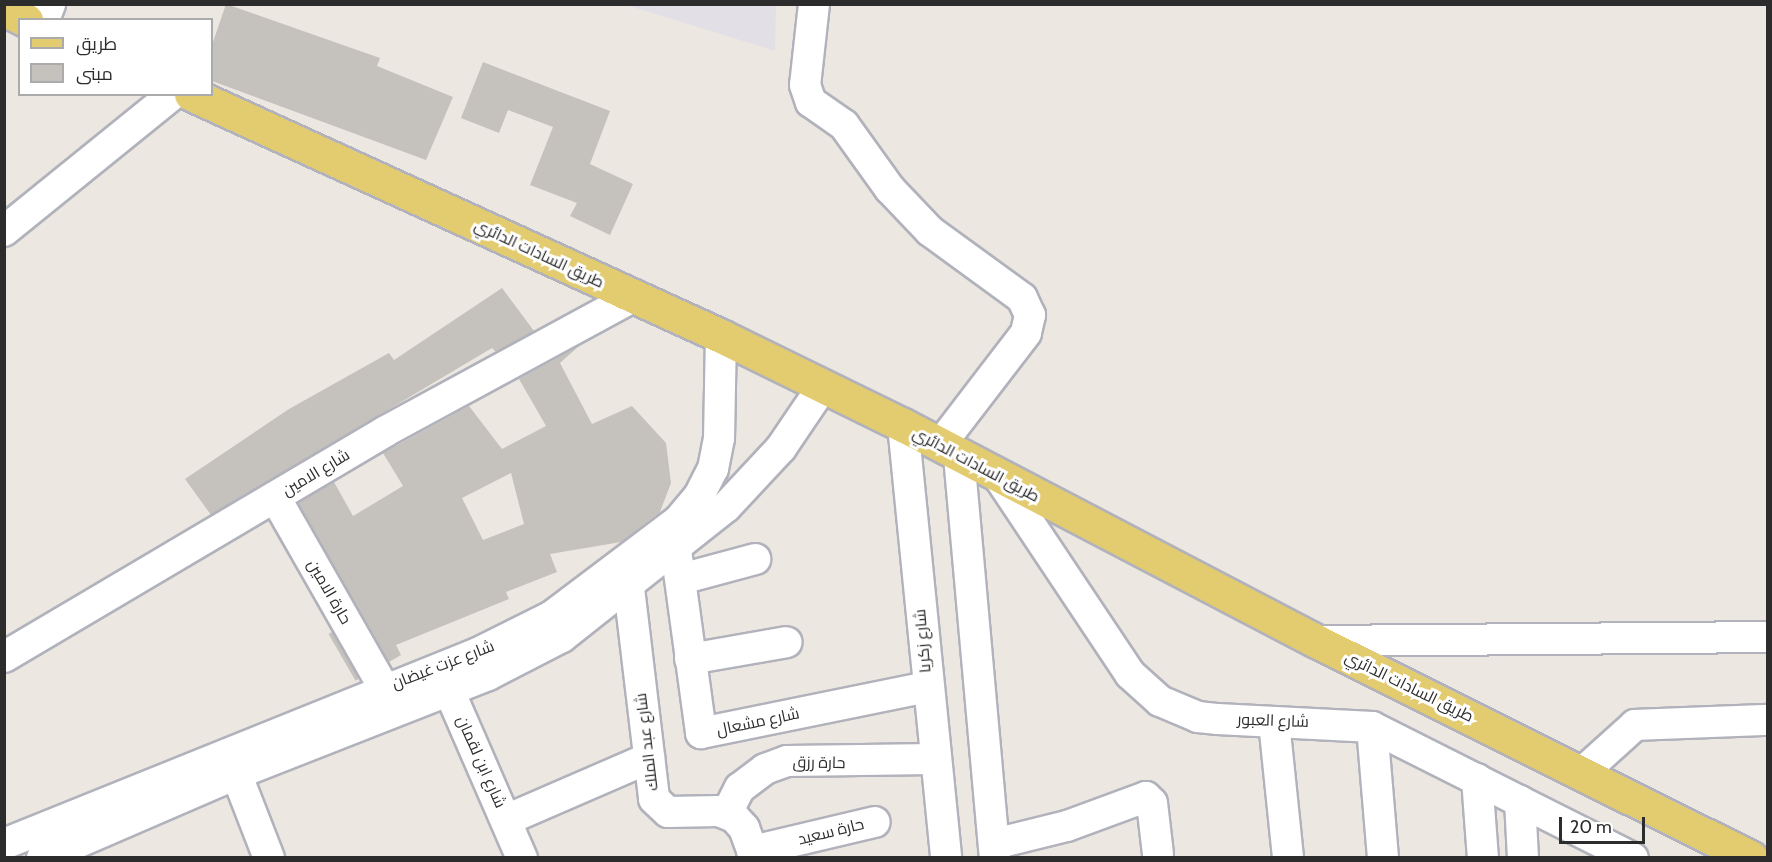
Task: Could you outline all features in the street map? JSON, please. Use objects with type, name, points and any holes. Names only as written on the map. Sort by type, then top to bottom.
[{"type":"main road","points":[[4,9],[22,18]]},
{"type":"main road","name":"طريق السادات الدائري","points":[[195,96],[721,336],[903,425],[1000,479],[1316,641],[1583,772],[1751,858]]},
{"type":"street","points":[[814,4],[805,86],[811,102],[852,134],[890,189],[930,231],[1022,298],[1030,324],[988,385],[950,451],[995,851],[1146,797],[1152,803],[1158,854]]},
{"type":"street","points":[[4,231],[171,96]]},
{"type":"street","name":"شارع الامين","points":[[4,657],[443,399],[633,297]]},
{"type":"street","name":"شارع عزت غيضان","points":[[232,763],[384,688],[444,679],[552,616],[679,520],[713,469],[719,439],[721,336]]},
{"type":"street","name":"شارع عزت غيضان","points":[[4,844],[73,829],[444,679],[544,648],[629,588],[678,565],[755,479],[823,386]]},
{"type":"street","name":"شارع زكريا","points":[[903,425],[927,687],[946,858]]},
{"type":"street","name":"شارع العبور","points":[[1000,479],[1144,689],[1198,717],[1372,727],[1477,778],[1629,857]]},
{"type":"street","name":"حارة الامين","points":[[275,497],[384,688]]},
{"type":"street","points":[[678,565],[755,559]]},
{"type":"street","name":"شارع مشعال","points":[[678,565],[697,727],[704,734],[927,687]]},
{"type":"street","name":"شارع عبد الملك","points":[[629,588],[654,799],[662,809],[727,813]]},
{"type":"street","points":[[1316,641],[1767,637]]},
{"type":"street","points":[[690,659],[787,642]]},
{"type":"street","name":"شارع ابن لقمان","points":[[444,679],[522,858]]},
{"type":"street","points":[[1583,772],[1611,742],[1635,725],[1767,720]]},
{"type":"street","points":[[1274,722],[1288,858]]},
{"type":"street","points":[[1372,727],[1383,858]]},
{"type":"street","points":[[506,820],[649,758]]},
{"type":"street","name":"حارة رزق","points":[[727,813],[740,788],[765,769],[787,761],[935,759]]},
{"type":"street","points":[[232,763],[269,858]]},
{"type":"street","points":[[1477,778],[1483,858]]},
{"type":"street","points":[[1520,801],[1523,858]]},
{"type":"street","points":[[727,813],[740,822],[753,854]]},
{"type":"street","name":"حارة سعيد","points":[[753,854],[874,822]]},
{"type":"street","name":"شارع عزت غيضان","points":[[42,858],[73,829]]},
{"type":"shaded area","points":[[626,5],[776,5],[775,51]]},
{"type":"building","points":[[226,4],[380,58],[377,66],[453,97],[426,160],[213,81],[213,42]]},
{"type":"building","points":[[483,62],[610,111],[590,164],[633,184],[610,235],[570,216],[577,203],[530,185],[553,127],[508,110],[499,133],[461,118]]},
{"type":"building","points":[[502,288],[534,331],[496,352],[492,348],[211,515],[185,479],[289,409],[389,353],[394,360]]},
{"type":"building","points":[[579,346],[560,363],[592,424],[632,406],[666,443],[671,483],[660,512],[621,542],[550,554],[557,572],[506,592],[509,599],[396,645],[401,655],[389,662],[298,503],[334,482],[353,516],[403,486],[383,453],[469,406],[502,449],[546,426],[519,379]],"holes":[[[511,473],[524,524],[483,540],[462,498]]]},
{"type":"building","points":[[332,632],[359,679],[356,681],[329,634]]}]
